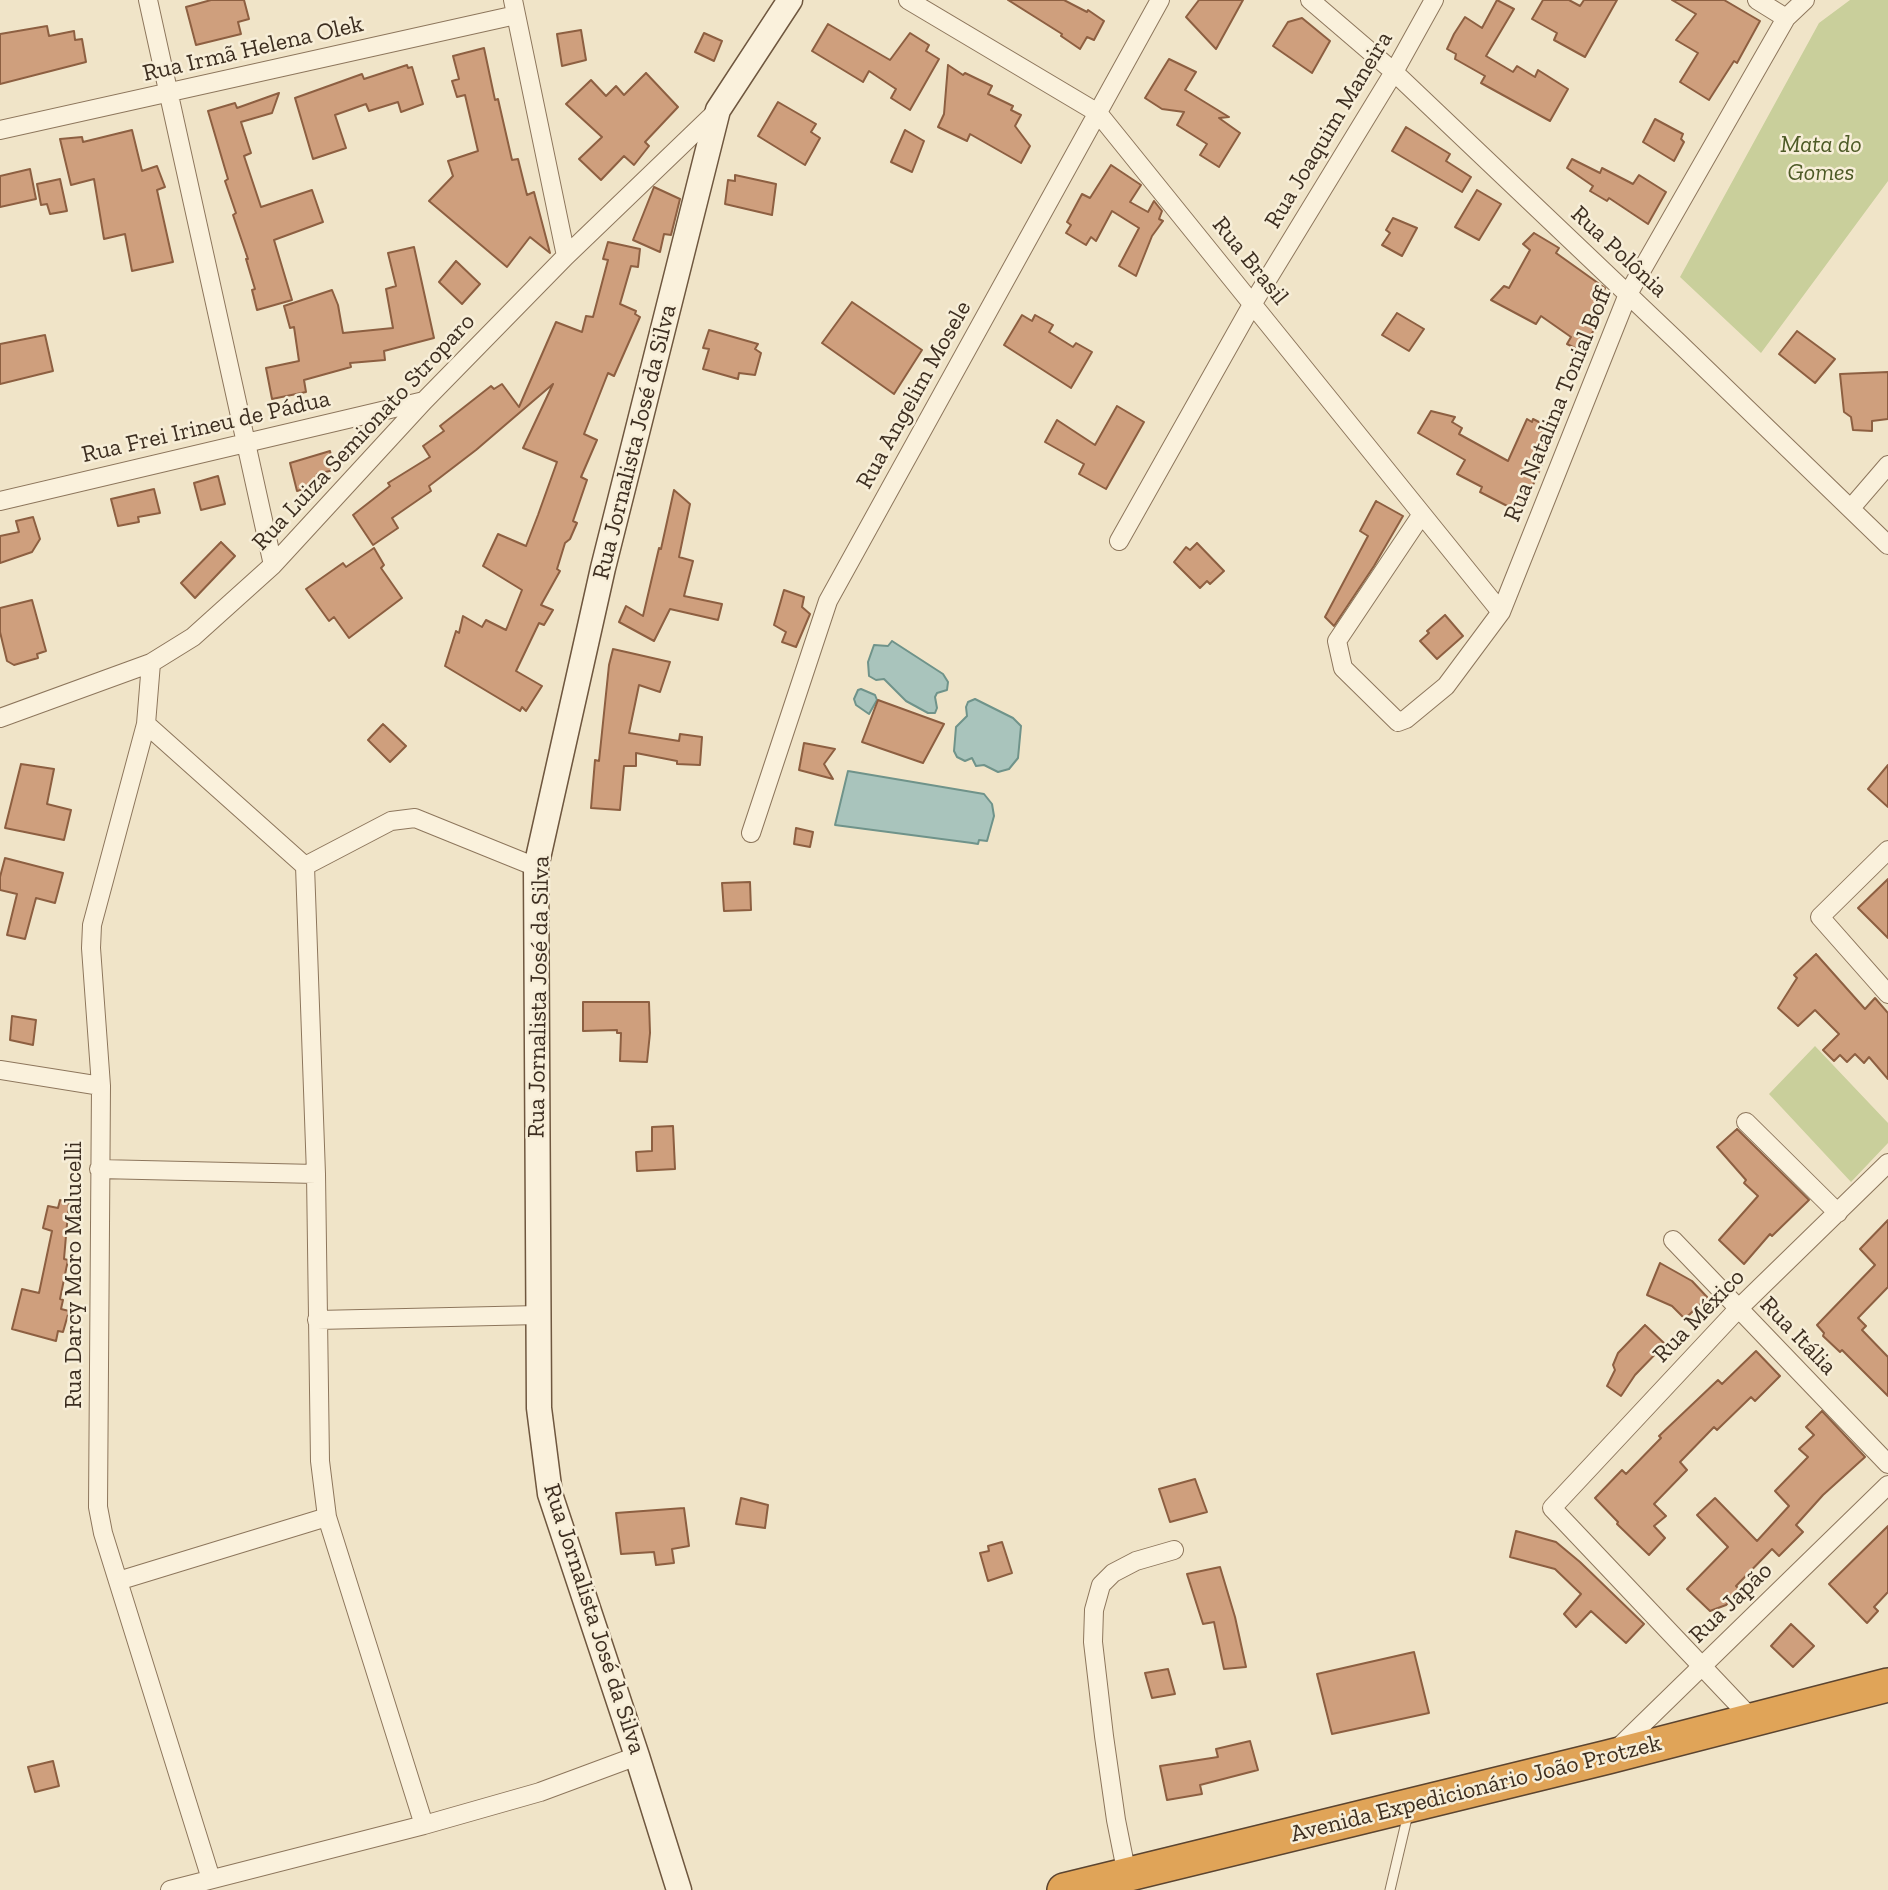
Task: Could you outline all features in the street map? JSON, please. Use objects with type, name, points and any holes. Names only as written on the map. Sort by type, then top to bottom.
[{"type":"highway","name":"Avenida Expedicionário João Protzek","points":[[1064,1890],[1608,1757],[1888,1685]]},
{"type":"main road","name":"Rua Jornalista José da Silva","points":[[679,1890],[638,1756],[550,1494],[539,1408],[536,867],[603,568],[718,110],[790,0]]},
{"type":"street","points":[[148,0],[273,565]]},
{"type":"street","name":"Rua Brasil","points":[[908,0],[1098,113],[1501,612]]},
{"type":"street","name":"Rua Angelim Mosele","points":[[751,832],[828,601],[1160,0]]},
{"type":"street","name":"Rua Polônia","points":[[1310,0],[1394,72],[1888,545]]},
{"type":"street","name":"Rua Joaquim Maneira","points":[[1119,541],[1253,303],[1394,72],[1434,0]]},
{"type":"street","points":[[1757,0],[1786,18]]},
{"type":"street","name":"Rua Natalina Tonial Boff","points":[[1422,514],[1337,641],[1343,668],[1398,722],[1406,719],[1446,686],[1501,612],[1628,295],[1786,18],[1805,0]]},
{"type":"street","points":[[514,8],[566,256]]},
{"type":"street","name":"Rua Irmã Helena Olek","points":[[0,130],[170,92],[514,8]]},
{"type":"street","name":"Rua Luiza Semionato Stroparo","points":[[0,718],[151,663],[193,637],[273,565],[424,401],[566,256],[718,110]]},
{"type":"street","name":"Rua Frei Irineu de Pádua","points":[[0,501],[424,401]]},
{"type":"street","points":[[1851,508],[1888,465]]},
{"type":"street","name":"Rua Darcy Moro Malucelli","points":[[151,663],[146,724],[92,925],[101,1086],[98,1507],[103,1533],[211,1879]]},
{"type":"street","points":[[146,724],[305,866],[316,1174],[320,1461],[327,1517],[424,1825]]},
{"type":"street","points":[[305,866],[391,821],[415,818],[536,867]]},
{"type":"street","points":[[1888,850],[1820,917],[1888,994]]},
{"type":"street","points":[[0,1070],[101,1086]]},
{"type":"street","points":[[1746,1122],[1838,1213]]},
{"type":"street","name":"Rua México","points":[[1701,1667],[1552,1508],[1738,1309],[1888,1163]]},
{"type":"street","points":[[99,1169],[316,1174]]},
{"type":"street","name":"Rua Itália","points":[[1673,1240],[1888,1464]]},
{"type":"street","points":[[317,1320],[539,1315]]},
{"type":"street","name":"Rua Japão","points":[[1608,1757],[1888,1485]]},
{"type":"street","points":[[118,1581],[327,1517]]},
{"type":"street","points":[[1127,1875],[1104,1736],[1093,1642],[1094,1611],[1101,1585],[1113,1573],[1136,1561],[1174,1550]]},
{"type":"street","points":[[1701,1667],[1752,1719]]},
{"type":"street","points":[[170,1890],[424,1825],[540,1792],[638,1756]]},
{"type":"lane","points":[[1390,1890],[1409,1806]]},
{"type":"green space","name":"Mata do Gomes","points":[[1850,0],[1888,0],[1888,181],[1761,353],[1680,277],[1819,23]]},
{"type":"green space","points":[[1815,1046],[1888,1123],[1888,1143],[1851,1182],[1769,1094]]},
{"type":"water","points":[[892,641],[943,674],[948,682],[947,690],[937,693],[935,697],[935,713],[928,713],[906,701],[884,679],[876,680],[869,676],[868,662],[874,645],[888,646]]},
{"type":"water","points":[[861,689],[875,695],[877,700],[869,714],[856,705],[854,699]]},
{"type":"water","points":[[975,699],[1013,718],[1021,726],[1018,758],[1009,769],[998,772],[984,765],[976,766],[972,758],[965,761],[957,757],[954,751],[956,727],[967,716],[968,702]]},
{"type":"water","points":[[848,771],[984,794],[992,804],[994,816],[987,841],[979,840],[978,844],[835,825]]},
{"type":"building","points":[[211,0],[244,0],[249,19],[238,22],[241,34],[196,45],[186,7]]},
{"type":"building","points":[[1008,0],[1064,0],[1087,12],[1088,10],[1104,21],[1094,40],[1087,37],[1080,49],[1061,36],[1062,34]]},
{"type":"building","points":[[1199,0],[1243,0],[1216,49],[1186,17]]},
{"type":"building","points":[[1497,0],[1514,9],[1486,56],[1513,72],[1517,66],[1535,77],[1538,70],[1568,89],[1550,121],[1481,83],[1485,76],[1455,59],[1456,54],[1447,49],[1465,17],[1482,28]]},
{"type":"building","points":[[1543,0],[1569,0],[1580,6],[1584,0],[1617,0],[1585,57],[1554,40],[1557,33],[1532,19]]},
{"type":"building","points":[[1672,0],[1724,0],[1760,21],[1737,63],[1734,61],[1709,100],[1680,82],[1698,53],[1676,40],[1696,14]]},
{"type":"building","points":[[1302,18],[1330,41],[1312,73],[1273,46],[1288,22]]},
{"type":"building","points":[[828,24],[890,60],[910,33],[929,45],[926,51],[939,59],[910,110],[891,98],[896,89],[869,71],[863,82],[812,51]]},
{"type":"building","points":[[47,26],[49,36],[74,31],[75,40],[82,39],[86,62],[0,84],[0,34]]},
{"type":"building","points":[[581,30],[586,60],[562,66],[557,34]]},
{"type":"building","points":[[704,33],[722,41],[714,61],[695,52]]},
{"type":"building","points":[[484,48],[512,160],[518,159],[527,195],[534,192],[550,253],[530,237],[507,267],[429,201],[453,176],[448,161],[478,151],[465,95],[457,97],[452,81],[459,79],[453,56]]},
{"type":"building","points":[[1169,59],[1196,72],[1185,90],[1229,117],[1219,118],[1240,133],[1219,167],[1200,155],[1207,144],[1177,125],[1184,112],[1162,109],[1145,98]]},
{"type":"building","points":[[407,65],[408,68],[412,67],[423,104],[401,112],[398,102],[369,111],[366,104],[335,115],[346,148],[313,159],[295,98],[362,74],[364,79]]},
{"type":"building","points":[[948,65],[963,75],[965,73],[992,86],[988,94],[1013,106],[1011,110],[1021,115],[1015,126],[1030,146],[1021,163],[970,134],[967,141],[938,127],[944,114]]},
{"type":"building","points":[[646,73],[678,107],[645,142],[649,146],[634,165],[624,156],[601,180],[579,159],[602,137],[566,104],[591,80],[606,96],[616,86],[624,95]]},
{"type":"building","points":[[279,93],[272,113],[241,122],[251,153],[244,156],[261,207],[312,190],[323,222],[274,240],[292,300],[257,310],[248,259],[233,215],[236,213],[225,181],[228,179],[208,111],[235,103],[237,108]]},
{"type":"building","points":[[778,102],[816,124],[811,132],[820,138],[805,165],[758,136]]},
{"type":"building","points":[[1655,119],[1683,134],[1681,139],[1684,142],[1674,161],[1643,142]]},
{"type":"building","points":[[1406,127],[1450,154],[1446,161],[1471,177],[1462,192],[1392,151]]},
{"type":"building","points":[[132,130],[142,171],[157,166],[165,187],[157,190],[173,262],[132,271],[125,234],[104,239],[94,179],[71,185],[60,139],[82,137],[83,142]]},
{"type":"building","points":[[905,130],[924,141],[912,172],[891,162]]},
{"type":"building","points":[[1572,159],[1600,173],[1602,168],[1633,184],[1639,175],[1666,192],[1648,224],[1609,198],[1607,201],[1590,191],[1593,186],[1567,168]]},
{"type":"building","points":[[1111,165],[1141,185],[1130,202],[1148,212],[1154,201],[1162,211],[1159,219],[1163,221],[1152,236],[1136,276],[1119,266],[1139,228],[1112,211],[1096,241],[1091,237],[1086,245],[1066,233],[1071,225],[1067,222],[1082,194],[1090,198]]},
{"type":"building","points":[[30,169],[36,199],[0,207],[0,176]]},
{"type":"building","points":[[735,175],[776,184],[772,215],[725,204],[728,180],[735,181]]},
{"type":"building","points":[[60,179],[67,211],[50,214],[47,204],[41,205],[37,184]]},
{"type":"building","points":[[654,187],[680,199],[671,235],[664,234],[660,252],[633,240]]},
{"type":"building","points":[[1477,190],[1501,204],[1479,240],[1455,227]]},
{"type":"building","points":[[1393,218],[1417,228],[1402,256],[1382,245],[1390,233],[1386,230]]},
{"type":"building","points":[[1534,233],[1559,248],[1556,253],[1605,288],[1592,320],[1597,323],[1583,352],[1567,344],[1571,337],[1541,316],[1536,324],[1491,300],[1504,286],[1509,288],[1530,250],[1523,244]]},
{"type":"building","points":[[608,242],[640,249],[638,267],[631,266],[620,304],[636,311],[635,314],[640,317],[614,376],[608,373],[584,434],[597,440],[581,477],[587,480],[573,521],[577,523],[570,539],[565,543],[557,569],[560,571],[541,605],[553,610],[544,625],[539,623],[516,671],[542,686],[526,711],[522,707],[520,711],[445,666],[463,616],[482,627],[486,620],[506,630],[522,590],[483,566],[498,534],[526,546],[538,515],[557,462],[523,448],[553,384],[429,486],[431,491],[392,518],[398,528],[373,545],[353,515],[390,486],[388,483],[430,457],[423,446],[444,431],[440,426],[491,386],[494,389],[502,384],[519,407],[556,322],[582,332],[586,316],[593,317],[608,260],[603,259]]},
{"type":"building","points":[[414,247],[434,338],[384,351],[385,360],[350,363],[351,367],[304,380],[306,392],[272,399],[266,368],[299,361],[294,327],[290,328],[284,306],[332,290],[343,333],[393,328],[386,289],[396,286],[388,253]]},
{"type":"building","points":[[456,261],[480,284],[462,304],[439,282]]},
{"type":"building","points":[[852,302],[922,350],[894,394],[822,343]]},
{"type":"building","points":[[1397,313],[1424,329],[1409,351],[1382,335]]},
{"type":"building","points":[[1022,315],[1032,321],[1035,315],[1053,325],[1049,332],[1073,347],[1076,343],[1092,352],[1071,388],[1004,345]]},
{"type":"building","points":[[709,330],[758,344],[755,349],[761,353],[755,375],[739,373],[738,379],[703,369],[709,349],[703,348]]},
{"type":"building","points":[[1797,331],[1835,359],[1815,383],[1779,354]]},
{"type":"building","points":[[45,335],[53,371],[0,384],[0,344]]},
{"type":"building","points":[[1888,372],[1888,419],[1872,421],[1872,431],[1853,430],[1851,417],[1844,412],[1840,374]]},
{"type":"building","points":[[1117,406],[1144,422],[1106,489],[1079,474],[1084,464],[1045,442],[1057,420],[1095,445]]},
{"type":"building","points":[[1431,411],[1455,417],[1452,422],[1462,428],[1459,434],[1508,461],[1527,419],[1532,422],[1533,419],[1555,430],[1537,477],[1519,512],[1480,492],[1482,487],[1457,474],[1465,460],[1418,433]]},
{"type":"building","points":[[330,451],[334,470],[317,474],[318,479],[313,480],[315,486],[297,491],[290,463]]},
{"type":"building","points":[[218,476],[225,504],[201,510],[194,483]]},
{"type":"building","points":[[154,489],[160,513],[138,517],[139,522],[118,526],[111,499]]},
{"type":"building","points":[[674,490],[690,504],[679,557],[693,561],[684,596],[722,604],[718,620],[670,609],[654,641],[619,622],[626,606],[643,616]]},
{"type":"building","points":[[1376,501],[1403,516],[1334,626],[1325,617],[1368,536],[1360,531]]},
{"type":"building","points":[[33,517],[40,539],[32,552],[0,563],[0,536],[19,532],[16,521]]},
{"type":"building","points":[[221,542],[235,556],[195,598],[181,583]]},
{"type":"building","points":[[1197,543],[1224,571],[1210,584],[1207,581],[1200,588],[1174,562],[1186,547],[1190,550]]},
{"type":"building","points":[[374,548],[384,565],[381,568],[402,598],[349,638],[334,617],[329,621],[306,589],[343,563],[346,567]]},
{"type":"building","points":[[784,590],[804,597],[802,607],[810,614],[796,647],[782,642],[786,632],[774,625]]},
{"type":"building","points":[[32,600],[46,651],[37,654],[38,658],[14,665],[7,661],[0,632],[0,608]]},
{"type":"building","points":[[1445,615],[1463,636],[1437,659],[1420,641]]},
{"type":"building","points":[[613,649],[670,662],[660,692],[639,685],[629,733],[679,741],[680,734],[702,737],[700,765],[677,764],[677,761],[636,753],[636,766],[624,766],[620,810],[591,808],[595,760],[599,761]]},
{"type":"building","points":[[878,700],[944,724],[923,763],[862,742]]},
{"type":"building","points":[[383,724],[406,746],[390,762],[368,740]]},
{"type":"building","points":[[804,743],[835,749],[824,764],[833,779],[799,770]]},
{"type":"building","points":[[21,764],[54,769],[47,804],[71,810],[64,840],[5,828]]},
{"type":"building","points":[[1888,765],[1888,807],[1868,789]]},
{"type":"building","points":[[796,828],[813,832],[810,847],[794,844]]},
{"type":"building","points":[[5,858],[63,873],[55,903],[36,898],[25,939],[7,935],[17,894],[0,890]]},
{"type":"building","points":[[1888,879],[1888,938],[1858,908]]},
{"type":"building","points":[[750,882],[751,910],[724,911],[722,883]]},
{"type":"building","points":[[1816,954],[1865,1009],[1875,998],[1888,1013],[1888,1079],[1869,1057],[1864,1063],[1855,1054],[1847,1062],[1840,1055],[1834,1061],[1823,1050],[1839,1034],[1815,1010],[1798,1026],[1778,1008],[1797,978],[1794,975]]},
{"type":"building","points":[[583,1002],[649,1002],[647,1062],[620,1061],[621,1033],[617,1033],[617,1030],[583,1031]]},
{"type":"building","points":[[12,1016],[36,1020],[33,1045],[10,1040]]},
{"type":"building","points":[[673,1126],[675,1169],[637,1171],[636,1152],[652,1151],[652,1127]]},
{"type":"building","points":[[1737,1129],[1809,1200],[1772,1236],[1770,1234],[1744,1264],[1719,1240],[1758,1196],[1744,1183],[1746,1180],[1717,1147]]},
{"type":"building","points":[[60,1200],[69,1201],[64,1259],[68,1260],[60,1299],[63,1300],[61,1309],[69,1311],[63,1332],[58,1331],[56,1341],[12,1329],[22,1289],[39,1293],[52,1231],[43,1228],[48,1206],[58,1208]]},
{"type":"building","points":[[1888,1220],[1888,1287],[1858,1318],[1866,1326],[1862,1330],[1888,1357],[1888,1396],[1842,1350],[1840,1352],[1823,1336],[1824,1333],[1817,1325],[1875,1265],[1860,1249]]},
{"type":"building","points":[[1660,1263],[1692,1281],[1707,1297],[1685,1319],[1672,1306],[1647,1295]]},
{"type":"building","points":[[1645,1325],[1665,1344],[1635,1375],[1621,1396],[1607,1386],[1615,1370],[1613,1365],[1618,1353]]},
{"type":"building","points":[[1756,1351],[1780,1376],[1755,1401],[1751,1397],[1717,1430],[1714,1427],[1680,1462],[1687,1470],[1654,1504],[1666,1516],[1654,1526],[1665,1538],[1649,1555],[1595,1498],[1622,1470],[1626,1474],[1661,1438],[1659,1436],[1718,1380],[1722,1384]]},
{"type":"building","points":[[1822,1411],[1865,1457],[1823,1495],[1796,1525],[1803,1532],[1779,1556],[1772,1549],[1736,1586],[1740,1590],[1726,1605],[1710,1611],[1687,1589],[1728,1547],[1697,1515],[1715,1498],[1757,1541],[1789,1506],[1775,1491],[1808,1457],[1799,1449],[1814,1435],[1806,1427]]},
{"type":"building","points":[[1195,1479],[1207,1512],[1170,1522],[1159,1489]]},
{"type":"building","points":[[741,1498],[768,1505],[765,1528],[736,1524]]},
{"type":"building","points":[[684,1508],[689,1546],[672,1549],[674,1563],[656,1565],[654,1552],[621,1554],[616,1513]]},
{"type":"building","points":[[1888,1526],[1888,1592],[1874,1607],[1878,1611],[1867,1623],[1829,1584]]},
{"type":"building","points":[[1516,1531],[1556,1542],[1644,1624],[1626,1643],[1591,1611],[1576,1627],[1564,1614],[1581,1594],[1555,1569],[1510,1557]]},
{"type":"building","points":[[1002,1542],[1012,1573],[988,1581],[980,1553],[989,1551],[988,1546]]},
{"type":"building","points":[[1220,1567],[1246,1667],[1224,1669],[1214,1622],[1203,1624],[1187,1574]]},
{"type":"building","points":[[1791,1624],[1814,1646],[1793,1667],[1771,1646]]},
{"type":"building","points":[[1414,1652],[1429,1713],[1332,1734],[1317,1674]]},
{"type":"building","points":[[1168,1669],[1175,1694],[1152,1698],[1145,1673]]},
{"type":"building","points":[[1250,1741],[1258,1770],[1200,1785],[1202,1794],[1167,1800],[1160,1766],[1218,1757],[1216,1749]]},
{"type":"building","points":[[53,1761],[59,1786],[35,1792],[28,1767]]}]
